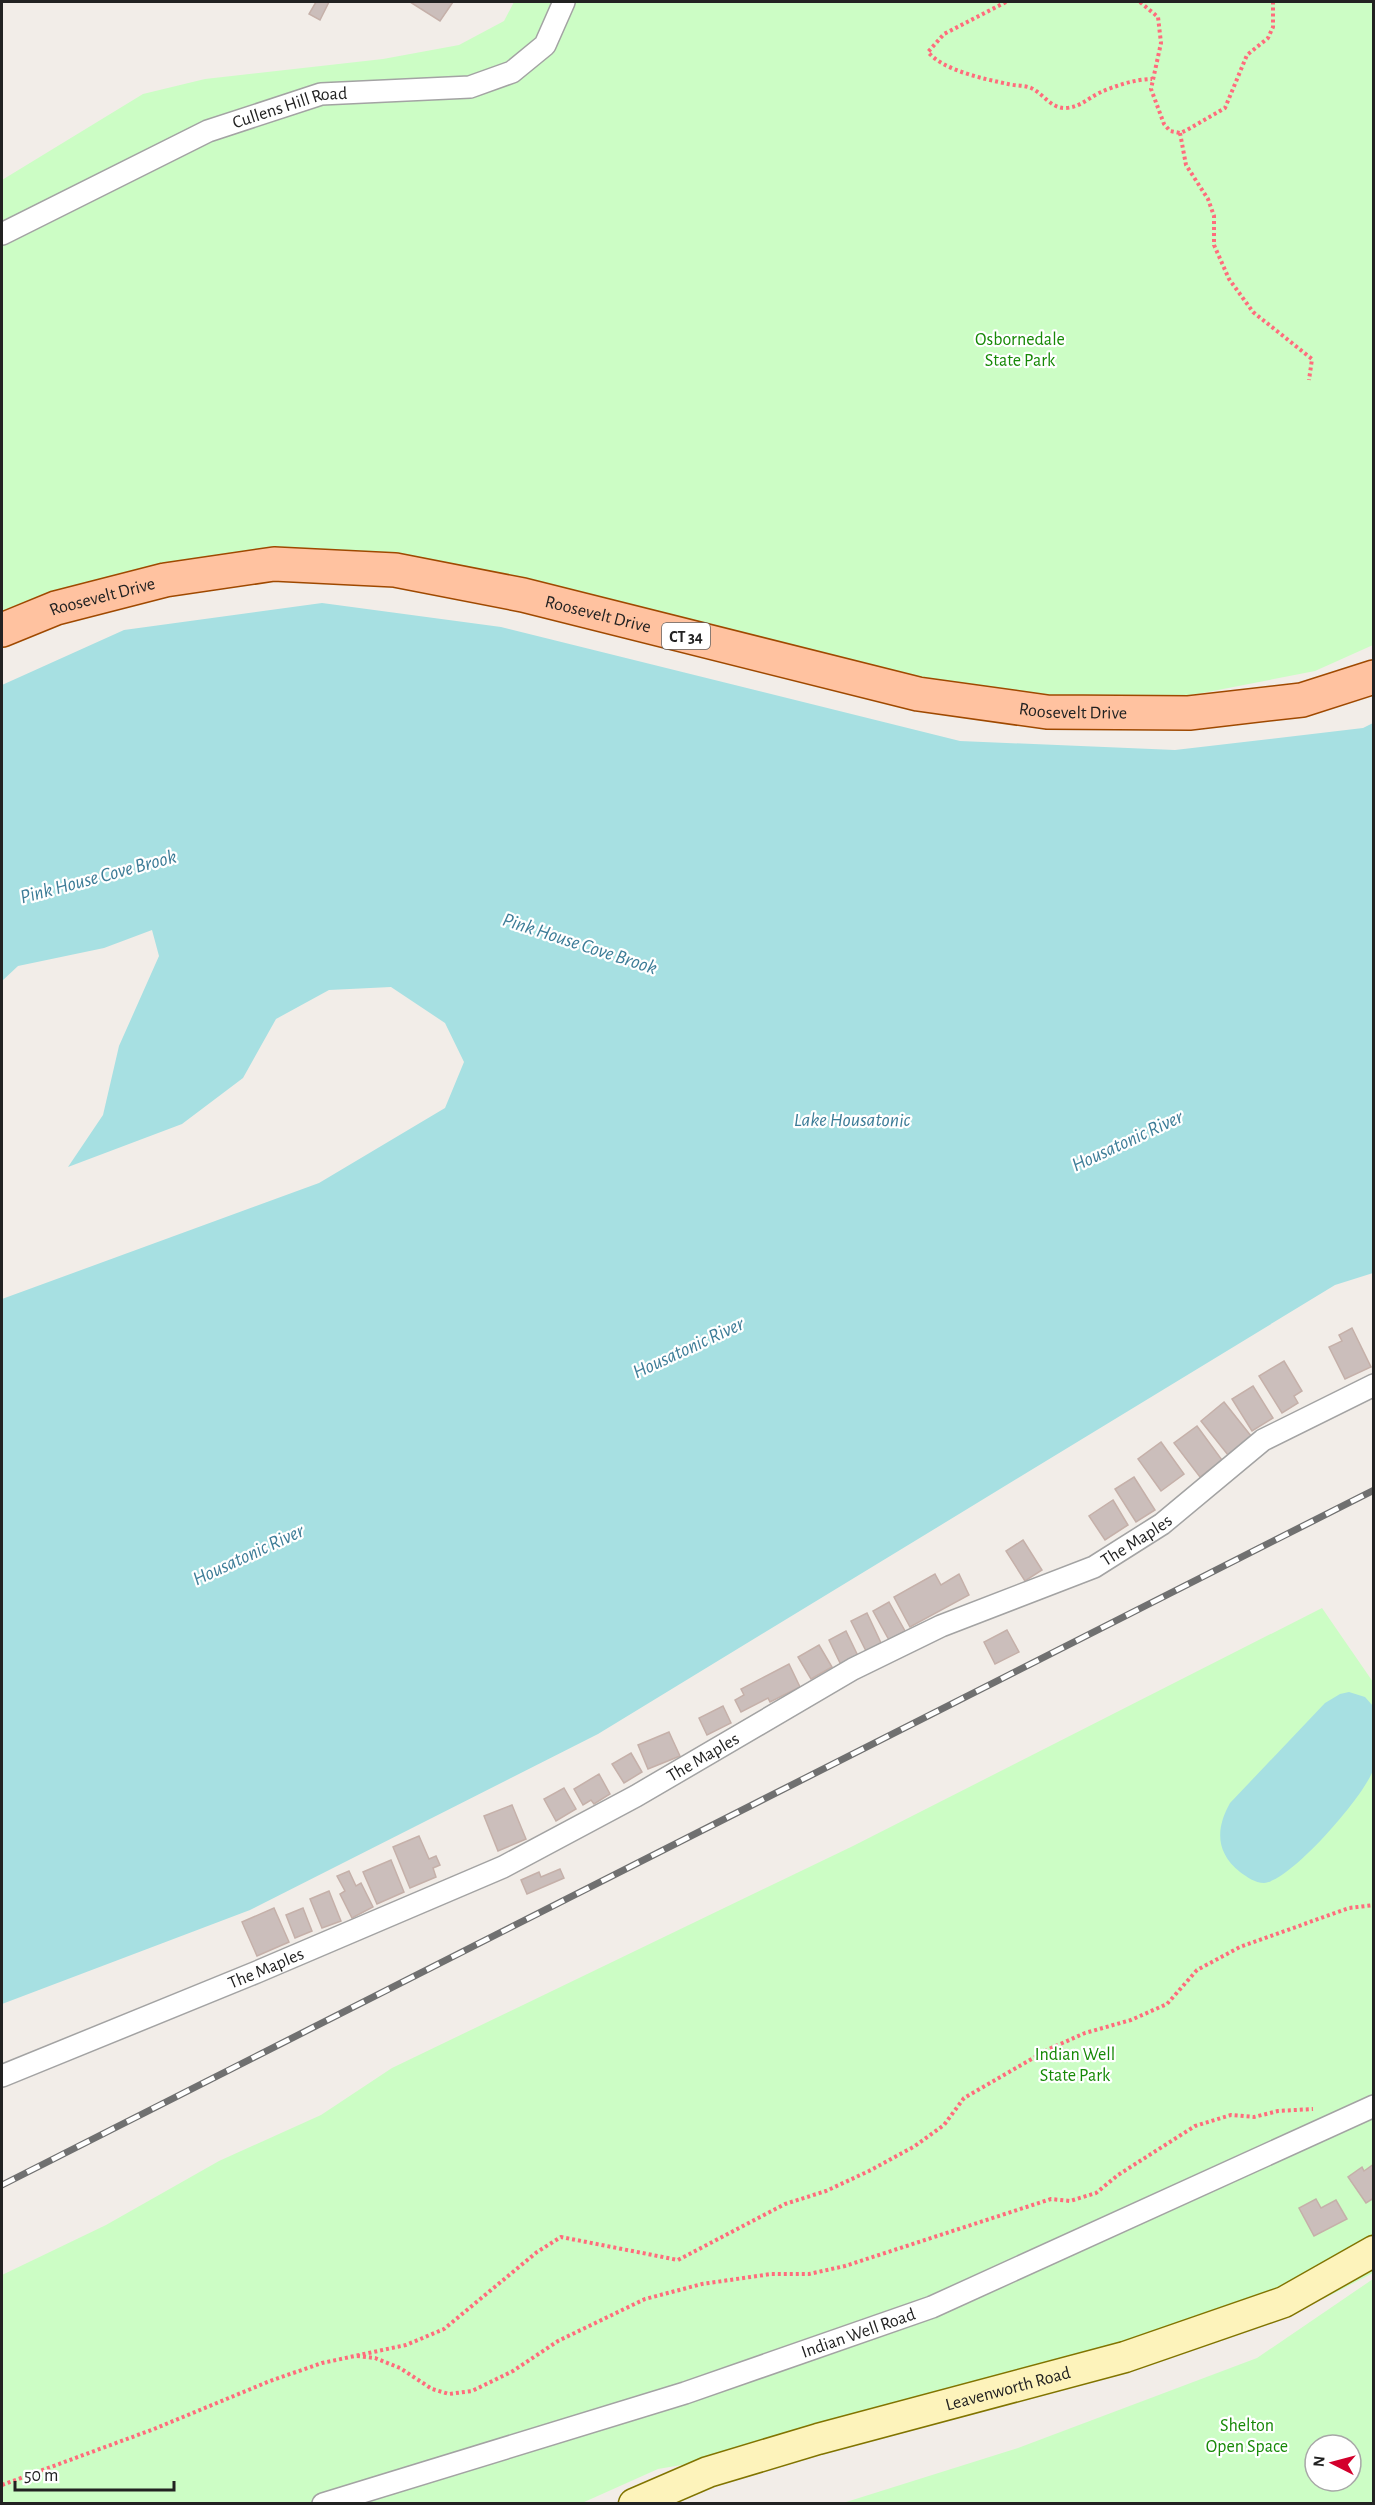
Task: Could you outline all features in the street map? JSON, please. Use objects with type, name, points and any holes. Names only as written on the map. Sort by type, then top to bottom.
[{"type":"main road","name":"Roosevelt Drive","points":[[2,630],[56,608],[165,580],[274,564],[395,570],[523,595],[918,694],[1047,712],[1189,713],[1302,700],[1374,677]]},
{"type":"main road","name":"Leavenworth Road","points":[[634,2504],[708,2472],[818,2439],[1125,2357],[1284,2302],[1374,2251]]},
{"type":"street","name":"Cullens Hill Road","points":[[2,234],[208,131],[321,94],[470,87],[512,72],[545,45],[564,2]]},
{"type":"street","name":"The Maples","points":[[2,2076],[257,1972],[503,1867],[636,1796],[853,1668],[941,1626],[1094,1567],[1162,1524],[1263,1440],[1374,1386]]},
{"type":"street","name":"Indian Well Road","points":[[323,2504],[685,2393],[932,2307],[1374,2106]]},
{"type":"path","points":[[1006,2],[944,34],[928,52],[936,61],[956,69],[1009,84],[1033,88],[1043,98],[1063,109],[1078,106],[1099,93],[1141,79],[1152,79]]},
{"type":"path","points":[[1140,2],[1158,17],[1161,43],[1151,89],[1164,124],[1170,131],[1180,133],[1225,108],[1236,88],[1247,55],[1268,38],[1273,27],[1273,2]]},
{"type":"path","points":[[1180,133],[1186,165],[1208,199],[1215,216],[1214,245],[1221,264],[1253,312],[1312,359],[1309,380]]},
{"type":"path","points":[[2,2485],[154,2429],[270,2381],[322,2363],[406,2345],[444,2329],[537,2252],[561,2237],[678,2260],[786,2204],[826,2191],[915,2146],[944,2124],[964,2098],[993,2080],[1085,2033],[1131,2020],[1167,2004],[1197,1970],[1240,1947],[1349,1908],[1374,1905]]},
{"type":"path","points":[[353,2356],[375,2358],[400,2368],[432,2389],[441,2392],[449,2394],[472,2391],[513,2371],[558,2341],[645,2299],[702,2284],[771,2274],[809,2274],[845,2266],[1051,2199],[1070,2201],[1096,2193],[1195,2126],[1231,2115],[1254,2117],[1302,2108],[1322,2110]]},
{"type":"green space","name":"Osbornedale State Park","points":[[514,2],[1373,2],[1373,645],[1315,671],[1151,703],[1024,702],[298,555],[212,556],[87,590],[2,617],[2,180],[143,94],[205,79],[383,59],[459,45],[504,21]]},
{"type":"green space","name":"Indian Well State Park","points":[[1322,1608],[1373,1682],[1373,2273],[1325,2298],[1159,2351],[877,2432],[658,2469],[582,2503],[2,2504],[2,2275],[106,2225],[219,2161],[321,2115],[392,2068],[853,1846]]},
{"type":"green space","name":"Shelton Open Space","points":[[1373,2279],[1373,2503],[843,2503],[1018,2448],[1257,2358]]},
{"type":"water","name":"Lake Housatonic","points":[[322,603],[501,627],[960,741],[1175,750],[1363,728],[1373,723],[1373,1273],[1335,1285],[598,1734],[250,1910],[2,2004],[2,1299],[319,1183],[445,1108],[464,1062],[445,1023],[391,987],[329,990],[276,1019],[243,1078],[182,1124],[68,1167],[103,1115],[119,1046],[159,956],[152,930],[104,948],[18,966],[2,981],[2,685],[124,630]]},
{"type":"water","points":[[1349,1692],[1365,1697],[1373,1706],[1374,1764],[1367,1782],[1326,1835],[1291,1868],[1276,1879],[1264,1883],[1251,1879],[1232,1864],[1222,1848],[1220,1831],[1225,1812],[1230,1803],[1325,1703],[1340,1694]]},
{"type":"building","points":[[316,2],[329,2],[320,20],[309,14]]},
{"type":"building","points":[[410,2],[453,2],[440,21]]},
{"type":"building","points":[[1352,1328],[1371,1367],[1345,1379],[1329,1347],[1342,1341],[1339,1335]]},
{"type":"building","points":[[1284,1361],[1302,1391],[1294,1396],[1298,1403],[1282,1413],[1259,1376]]},
{"type":"building","points":[[1253,1386],[1273,1418],[1252,1431],[1232,1399]]},
{"type":"building","points":[[1224,1402],[1251,1436],[1228,1455],[1201,1421]]},
{"type":"building","points":[[1197,1426],[1222,1460],[1200,1477],[1174,1443]]},
{"type":"building","points":[[1161,1442],[1184,1474],[1161,1491],[1138,1459]]},
{"type":"building","points":[[1134,1477],[1155,1510],[1136,1522],[1115,1489]]},
{"type":"building","points":[[1113,1500],[1128,1525],[1105,1540],[1089,1516]]},
{"type":"building","points":[[1023,1540],[1042,1570],[1025,1581],[1006,1551]]},
{"type":"building","points":[[935,1574],[941,1585],[959,1574],[969,1595],[910,1627],[894,1597]]},
{"type":"building","points":[[889,1602],[905,1631],[889,1640],[873,1611]]},
{"type":"building","points":[[867,1613],[881,1643],[866,1651],[851,1621]]},
{"type":"building","points":[[1007,1630],[1019,1652],[995,1664],[984,1642]]},
{"type":"building","points":[[846,1631],[858,1656],[841,1665],[829,1640]]},
{"type":"building","points":[[819,1645],[832,1667],[811,1679],[798,1657]]},
{"type":"building","points":[[789,1664],[800,1687],[770,1702],[768,1698],[741,1712],[735,1700],[744,1695],[741,1689]]},
{"type":"building","points":[[723,1706],[731,1723],[707,1735],[699,1718]]},
{"type":"building","points":[[669,1732],[680,1756],[648,1769],[638,1745]]},
{"type":"building","points":[[631,1753],[642,1772],[624,1783],[612,1764]]},
{"type":"building","points":[[599,1774],[610,1794],[594,1804],[591,1800],[583,1805],[574,1789]]},
{"type":"building","points":[[564,1788],[576,1809],[556,1821],[544,1799]]},
{"type":"building","points":[[512,1805],[526,1839],[498,1851],[484,1816]]},
{"type":"building","points":[[419,1836],[429,1859],[436,1856],[440,1865],[433,1868],[436,1877],[410,1888],[393,1847]]},
{"type":"building","points":[[391,1860],[404,1892],[377,1904],[363,1872]]},
{"type":"building","points":[[560,1869],[564,1878],[527,1894],[521,1880],[539,1872],[541,1877]]},
{"type":"building","points":[[349,1871],[356,1886],[361,1883],[373,1907],[352,1918],[340,1894],[345,1891],[337,1876]]},
{"type":"building","points":[[329,1891],[341,1921],[322,1928],[310,1899]]},
{"type":"building","points":[[274,1908],[289,1942],[257,1956],[242,1922]]},
{"type":"building","points":[[303,1908],[312,1931],[295,1938],[286,1915]]},
{"type":"building","points":[[1374,2164],[1374,2198],[1366,2203],[1348,2177],[1362,2167],[1364,2171]]},
{"type":"building","points":[[1316,2199],[1321,2208],[1336,2200],[1347,2219],[1314,2236],[1299,2208]]},
{"type":"railway","points":[[2,2185],[1374,1490]]},
{"type":"water label","name":"Pink House Cove Brook","points":[[98,876]]},
{"type":"water label","name":"Pink House Cove Brook","points":[[580,943]]},
{"type":"water label","name":"Housatonic River","points":[[1127,1140]]},
{"type":"water label","name":"Housatonic River","points":[[688,1347]]},
{"type":"water label","name":"Housatonic River","points":[[248,1554]]}]
